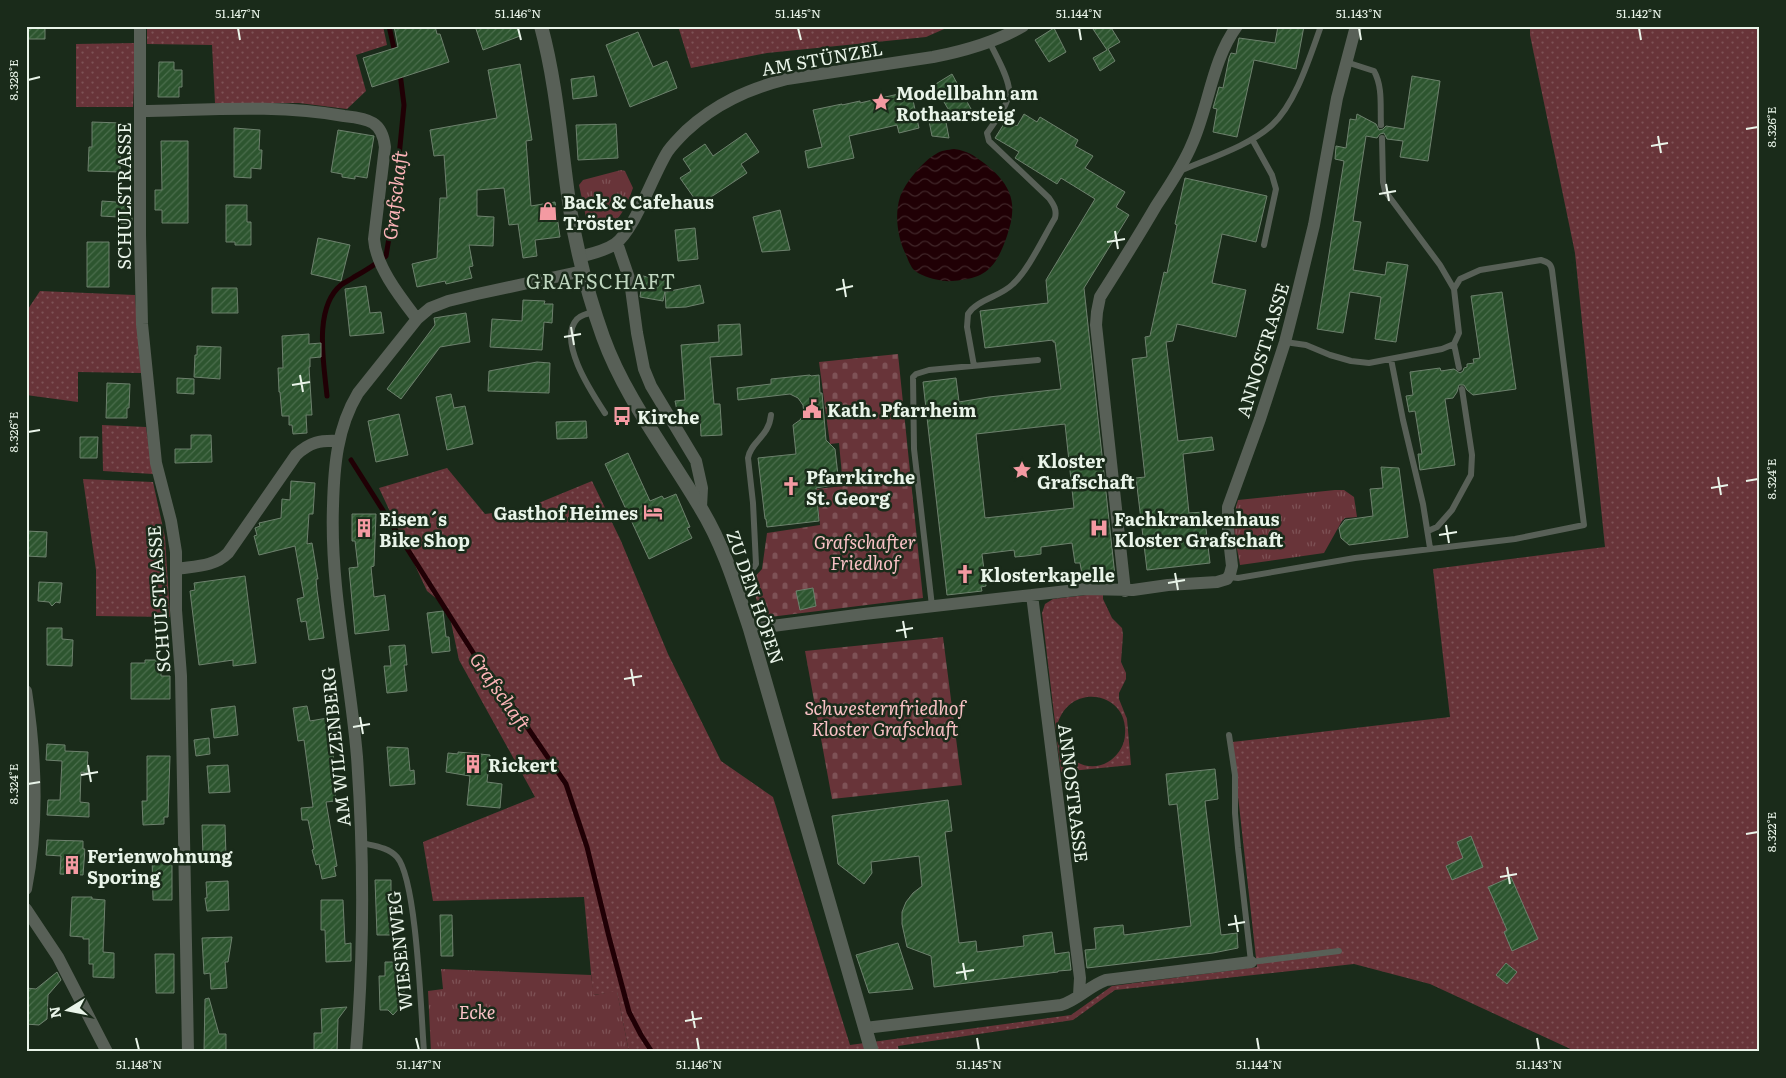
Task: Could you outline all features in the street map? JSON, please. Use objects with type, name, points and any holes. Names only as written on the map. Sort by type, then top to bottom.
[{"type":"street","name":"SCHULSTRASSE","points":[[140,26],[140,235],[143,332],[156,463],[174,535],[176,610],[182,676],[188,1052]]},
{"type":"street","name":"ZU DEN HÖFEN","points":[[541,26],[548,56],[570,211],[581,264],[603,337],[619,373],[639,409],[715,532],[734,581],[750,629],[872,1052]]},
{"type":"street","name":"AM STÜNZEL","points":[[617,243],[629,227],[669,149],[701,118],[731,98],[787,79],[955,53],[1023,26]]},
{"type":"street","points":[[1125,591],[1096,312],[1100,298],[1177,172],[1198,129],[1220,59],[1236,26]]},
{"type":"street","name":"ANNOSTRASSE","points":[[1229,578],[1232,566],[1228,530],[1228,507],[1260,419],[1285,342],[1308,255],[1337,98],[1356,26]]},
{"type":"street","points":[[140,111],[310,111],[355,118],[373,123],[382,134],[385,146],[374,240],[376,251],[388,278],[417,319]]},
{"type":"street","points":[[581,264],[617,243],[630,281],[644,369],[651,386],[696,461],[702,488],[701,507]]},
{"type":"street","name":"AM WILZENBERG","points":[[356,1052],[361,935],[362,843],[357,756],[333,554],[335,458],[345,418],[358,393],[417,319],[430,308],[448,301],[581,264]]},
{"type":"street","points":[[176,569],[208,565],[222,559],[296,455],[312,443],[326,440],[339,441]]},
{"type":"street","points":[[750,629],[1084,589],[1125,591],[1168,585],[1225,581],[1229,578]]},
{"type":"street","name":"ANNOSTRASSE","points":[[1032,595],[1080,978],[1079,995]]},
{"type":"street","points":[[26,690],[32,736],[35,800],[33,842],[26,889]]},
{"type":"street","points":[[26,909],[62,964],[106,1052]]},
{"type":"street","points":[[865,1028],[1061,1005],[1072,1001],[1106,980],[1251,962]]},
{"type":"lane","points":[[1177,172],[1252,139],[1271,126],[1283,112],[1308,62],[1321,26]]},
{"type":"lane","points":[[974,366],[968,314],[973,308],[994,298],[1013,284],[1031,259],[1055,218],[1056,213],[1056,208],[1049,198],[989,141],[987,136],[987,133],[1002,111],[1009,90],[989,41]]},
{"type":"lane","points":[[1346,62],[1367,67],[1374,71],[1377,76],[1380,86],[1382,125]]},
{"type":"lane","points":[[1285,342],[1306,345],[1330,355],[1351,361],[1368,363],[1442,350],[1454,344],[1457,338],[1459,326],[1454,289],[1440,265],[1385,192],[1382,138]]},
{"type":"lane","points":[[1252,139],[1272,175],[1276,188],[1264,245]]},
{"type":"lane","points":[[1229,578],[1355,558],[1515,539],[1584,525],[1552,267],[1546,261],[1541,260],[1480,270],[1460,279],[1454,289]]},
{"type":"lane","points":[[595,312],[582,316],[577,320],[572,328],[571,336],[573,351],[578,365],[604,413]]},
{"type":"lane","points":[[1454,344],[1459,368]]},
{"type":"lane","points":[[1391,359],[1430,548]]},
{"type":"lane","points":[[932,606],[914,449],[912,381],[916,374],[922,372],[1038,360]]},
{"type":"lane","points":[[1428,531],[1437,527],[1452,510],[1468,484],[1471,475],[1472,455],[1462,389]]},
{"type":"lane","points":[[734,581],[745,576],[756,564],[753,503],[748,458],[750,451],[767,430],[771,415]]},
{"type":"lane","points":[[1229,735],[1235,775],[1235,813],[1251,962],[1339,951]]},
{"type":"lane","name":"WIESENWEG","points":[[362,843],[381,847],[391,852],[401,863],[411,902],[424,1052]]},
{"type":"green space","points":[[147,26],[383,26],[387,45],[356,55],[366,91],[347,109],[299,103],[215,103],[212,45],[147,44]]},
{"type":"green space","points":[[678,26],[951,26],[926,37],[767,53],[691,68]]},
{"type":"green space","points":[[1530,26],[1760,26],[1760,1052],[1577,1052],[1430,984],[1354,964],[1115,990],[1073,1020],[898,1046],[899,1052],[629,1052],[617,992],[593,995],[584,897],[433,901],[423,842],[535,797],[459,660],[448,608],[427,591],[379,488],[447,468],[485,514],[524,509],[592,481],[621,541],[668,654],[721,761],[773,797],[850,1045],[1071,1015],[1112,986],[1257,967],[1232,742],[1450,717],[1433,569],[1605,547],[1575,253],[1530,35]]},
{"type":"green space","points":[[136,43],[133,107],[76,107],[76,44]]},
{"type":"green space","points":[[621,170],[625,171],[633,188],[627,203],[613,223],[599,228],[590,226],[587,222],[579,185],[583,180]]},
{"type":"green space","points":[[40,291],[135,295],[142,373],[78,372],[78,402],[26,395],[26,312]]},
{"type":"green space","name":"Grafschafter Friedhof","points":[[898,354],[923,598],[762,618],[751,581],[762,569],[767,533],[820,525],[817,489],[843,486],[839,443],[830,444],[819,362]]},
{"type":"green space","points":[[102,425],[146,427],[153,474],[103,471]]},
{"type":"green space","points":[[83,479],[153,482],[165,537],[170,617],[96,616],[96,570]]},
{"type":"green space","points":[[1344,490],[1354,497],[1357,517],[1345,518],[1342,521],[1324,553],[1240,565],[1234,525],[1238,500]]},
{"type":"green space","points":[[1103,593],[1103,599],[1112,618],[1122,628],[1121,662],[1126,673],[1126,679],[1119,693],[1119,699],[1127,719],[1131,765],[1061,772],[1057,741],[1067,755],[1080,764],[1095,766],[1103,764],[1114,758],[1123,745],[1125,738],[1124,719],[1117,708],[1107,700],[1095,697],[1082,698],[1071,704],[1061,715],[1056,731],[1042,613],[1045,604],[1053,599]]},
{"type":"green space","name":"Schwesternfriedhof Kloster Grafschaft","points":[[943,637],[962,785],[832,799],[805,651]]},
{"type":"green space","name":"Ecke","points":[[441,969],[591,975],[594,995],[617,991],[629,1052],[431,1052],[428,991],[443,989]]},
{"type":"water","points":[[954,149],[973,156],[988,166],[998,176],[1009,192],[1012,214],[1004,245],[996,260],[986,271],[971,278],[944,281],[922,275],[912,267],[899,236],[897,212],[902,191],[920,167],[938,153]]},
{"type":"building","points":[[26,26],[45,26],[45,39],[26,39]]},
{"type":"building","points":[[394,26],[435,26],[437,34],[440,34],[449,62],[372,87],[363,58],[398,47]]},
{"type":"building","points":[[475,26],[517,26],[520,36],[483,50]]},
{"type":"building","points":[[1091,26],[1110,26],[1120,42],[1108,49],[1115,61],[1100,71],[1093,58],[1107,50]]},
{"type":"building","points":[[1278,26],[1304,26],[1296,69],[1254,60],[1237,137],[1213,132],[1217,109],[1213,108],[1219,87],[1223,88],[1231,53],[1236,54],[1239,38],[1275,43]]},
{"type":"building","points":[[1054,28],[1066,52],[1049,62],[1035,40]]},
{"type":"building","points":[[638,32],[653,67],[667,61],[677,88],[630,107],[606,45]]},
{"type":"building","points":[[159,62],[174,62],[174,70],[182,70],[182,87],[179,87],[179,97],[158,97]]},
{"type":"building","points":[[520,64],[532,140],[526,141],[531,206],[555,202],[560,237],[535,240],[537,256],[523,258],[518,224],[509,225],[504,188],[477,190],[477,216],[494,217],[493,246],[469,245],[473,266],[469,267],[472,278],[446,284],[445,281],[417,287],[412,264],[437,258],[440,198],[447,198],[444,155],[434,156],[430,130],[497,118],[488,70]]},
{"type":"building","points":[[952,74],[971,109],[954,119],[934,85]]},
{"type":"building","points":[[594,76],[597,96],[573,99],[571,79]]},
{"type":"building","points":[[1412,76],[1440,81],[1428,161],[1400,157],[1403,141],[1387,139],[1384,133],[1380,134],[1377,138],[1366,136],[1353,221],[1361,222],[1353,270],[1385,275],[1387,262],[1408,265],[1396,342],[1375,339],[1381,297],[1350,292],[1343,333],[1317,329],[1344,161],[1335,159],[1336,146],[1346,148],[1350,119],[1356,120],[1357,114],[1376,124],[1379,130],[1386,126],[1404,129]]},
{"type":"building","points":[[911,91],[919,128],[899,133],[897,125],[849,136],[854,158],[808,168],[805,151],[822,147],[813,110],[860,101],[860,103]]},
{"type":"building","points":[[1024,114],[1037,122],[1040,117],[1078,140],[1075,146],[1093,156],[1085,168],[1125,192],[1116,207],[1129,215],[1084,288],[1115,576],[1083,580],[1080,563],[1075,563],[1072,543],[1041,547],[1041,554],[1026,556],[1015,557],[1014,550],[982,554],[986,586],[981,587],[982,591],[947,595],[923,382],[956,378],[959,402],[1061,389],[1055,342],[1053,340],[985,348],[980,311],[1048,303],[1046,280],[1095,199],[1061,178],[1057,184],[1015,158],[1019,152],[995,138],[1007,119],[1017,126]],"holes":[[[1065,424],[1074,508],[985,518],[976,434]]]},
{"type":"building","points":[[945,117],[949,138],[932,136],[929,121]]},
{"type":"building","points":[[92,122],[121,123],[120,172],[88,171],[89,147],[92,147]]},
{"type":"building","points":[[616,124],[618,158],[578,160],[576,125]]},
{"type":"building","points":[[234,128],[260,130],[259,150],[262,150],[261,169],[251,168],[251,178],[234,177]]},
{"type":"building","points":[[338,130],[374,136],[367,178],[355,176],[355,179],[342,177],[342,174],[331,172]]},
{"type":"building","points":[[746,133],[759,152],[741,164],[747,173],[699,205],[680,178],[691,171],[683,159],[705,144],[713,156]]},
{"type":"building","points":[[161,141],[188,141],[188,223],[162,223],[162,210],[155,210],[155,190],[162,190]]},
{"type":"building","points":[[1185,178],[1267,196],[1256,242],[1222,234],[1212,283],[1246,290],[1236,337],[1177,324],[1173,341],[1166,342],[1178,441],[1212,437],[1214,450],[1183,454],[1189,513],[1204,512],[1210,563],[1147,570],[1136,478],[1145,477],[1132,359],[1147,357],[1145,337],[1150,336],[1164,272],[1167,273]]},
{"type":"building","points":[[102,201],[130,203],[130,208],[132,208],[132,224],[118,223],[118,217],[101,216]]},
{"type":"building","points":[[226,205],[247,205],[247,222],[251,222],[251,245],[235,245],[235,242],[226,242]]},
{"type":"building","points":[[780,210],[790,250],[762,252],[753,217]]},
{"type":"building","points":[[695,228],[698,259],[678,261],[675,230]]},
{"type":"building","points":[[318,238],[350,245],[341,281],[311,274]]},
{"type":"building","points":[[87,242],[109,242],[109,287],[87,287]]},
{"type":"building","points":[[643,276],[667,281],[663,301],[640,297]]},
{"type":"building","points":[[700,285],[704,303],[686,307],[666,308],[665,292]]},
{"type":"building","points":[[366,286],[370,313],[381,312],[384,333],[350,336],[345,289]]},
{"type":"building","points":[[212,288],[237,288],[238,313],[212,313]]},
{"type":"building","points":[[1502,292],[1516,389],[1473,395],[1464,385],[1459,385],[1453,398],[1445,399],[1455,465],[1420,470],[1418,454],[1422,454],[1415,411],[1409,412],[1406,396],[1413,395],[1410,372],[1440,368],[1441,371],[1454,369],[1460,373],[1467,367],[1467,364],[1474,363],[1473,359],[1480,358],[1471,296]]},
{"type":"building","points":[[523,300],[545,301],[544,304],[553,304],[552,323],[544,322],[542,350],[490,347],[492,319],[522,321]]},
{"type":"building","points":[[466,313],[470,342],[440,347],[401,399],[387,389],[435,325],[434,318]]},
{"type":"building","points":[[740,324],[742,355],[710,357],[714,404],[720,404],[722,435],[701,436],[700,414],[678,415],[675,401],[685,400],[681,345],[719,342],[718,325]]},
{"type":"building","points":[[309,334],[309,344],[321,343],[321,357],[310,358],[312,415],[306,415],[307,433],[293,434],[292,425],[289,425],[289,416],[282,416],[279,392],[278,368],[283,368],[282,336]]},
{"type":"building","points":[[197,346],[221,347],[220,379],[194,377]]},
{"type":"building","points":[[537,362],[550,363],[549,393],[488,391],[489,371]]},
{"type":"building","points":[[819,375],[826,440],[835,449],[839,484],[816,488],[819,521],[767,527],[758,458],[796,454],[793,425],[804,414],[803,405],[798,398],[790,394],[738,400],[737,388],[771,384],[771,379]]},
{"type":"building","points":[[177,378],[194,379],[194,394],[177,393]]},
{"type":"building","points":[[107,383],[130,384],[127,418],[106,418]]},
{"type":"building","points":[[451,394],[454,408],[465,406],[473,444],[447,450],[436,397]]},
{"type":"building","points":[[399,414],[408,455],[376,462],[368,421]]},
{"type":"building","points":[[586,421],[587,438],[557,439],[556,422]]},
{"type":"building","points":[[191,435],[211,435],[212,462],[175,463],[175,449],[191,449]]},
{"type":"building","points":[[80,437],[98,437],[97,458],[80,458]]},
{"type":"building","name":"Gasthof Heimes","points":[[628,453],[650,501],[662,496],[664,499],[676,494],[690,527],[687,528],[692,538],[649,559],[605,464]]},
{"type":"building","points":[[1381,467],[1399,468],[1408,537],[1349,545],[1341,538],[1339,528],[1345,520],[1373,516],[1370,489],[1383,488]]},
{"type":"building","points":[[291,481],[315,483],[313,514],[309,514],[307,544],[312,543],[324,638],[309,640],[306,621],[301,622],[297,599],[304,597],[295,546],[259,555],[254,536],[257,535],[255,528],[260,526],[259,523],[281,518],[282,499],[290,500]]},
{"type":"building","points":[[352,514],[376,514],[374,566],[371,567],[374,597],[385,595],[389,630],[355,634],[349,568],[358,567],[355,541],[352,541]]},
{"type":"building","points":[[26,531],[47,532],[46,557],[26,556]]},
{"type":"building","points":[[245,576],[256,663],[233,666],[233,660],[199,665],[190,591],[195,590],[194,583]]},
{"type":"building","points":[[39,582],[62,583],[60,603],[56,602],[52,606],[49,602],[38,601]]},
{"type":"building","points":[[813,588],[816,606],[800,610],[796,591]]},
{"type":"building","points":[[443,611],[446,637],[449,637],[450,651],[432,653],[427,613]]},
{"type":"building","points":[[47,628],[62,628],[62,639],[73,640],[72,666],[47,665]]},
{"type":"building","points":[[405,645],[407,665],[404,665],[407,691],[387,693],[384,666],[391,666],[389,646]]},
{"type":"building","points":[[145,660],[161,660],[161,676],[170,676],[170,699],[131,699],[131,663],[145,663]]},
{"type":"building","points":[[235,706],[238,735],[214,738],[211,709]]},
{"type":"building","points":[[307,706],[310,721],[339,716],[342,734],[330,736],[335,768],[332,768],[336,801],[326,802],[337,866],[334,867],[336,876],[322,879],[319,864],[316,865],[312,850],[314,849],[308,820],[302,820],[301,808],[313,807],[304,740],[298,741],[293,708]]},
{"type":"building","points":[[209,738],[210,754],[196,756],[194,740]]},
{"type":"building","points":[[47,744],[65,745],[65,751],[88,752],[87,773],[81,772],[80,802],[89,803],[89,817],[47,815],[48,800],[60,800],[62,761],[46,760]]},
{"type":"building","points":[[387,747],[408,748],[410,771],[414,770],[415,784],[390,786]]},
{"type":"building","points":[[458,752],[490,755],[487,782],[502,784],[500,808],[467,805],[470,776],[446,772],[448,753],[458,754]]},
{"type":"building","points":[[147,756],[170,756],[168,817],[164,817],[164,824],[143,825],[142,801],[147,801]]},
{"type":"building","points":[[228,765],[230,792],[209,793],[207,766]]},
{"type":"building","points":[[1215,769],[1218,799],[1205,801],[1221,935],[1237,933],[1238,948],[1213,953],[1087,968],[1085,950],[1096,949],[1094,928],[1123,925],[1124,935],[1191,926],[1177,804],[1169,805],[1166,774]]},
{"type":"building","points":[[948,800],[952,831],[945,832],[959,943],[976,941],[977,952],[1024,946],[1023,936],[1052,932],[1055,954],[1069,952],[1071,970],[934,987],[931,956],[907,947],[902,924],[902,912],[906,902],[922,886],[919,856],[871,862],[872,873],[864,884],[838,864],[832,816]]},
{"type":"building","points":[[202,825],[225,825],[226,856],[203,856]]},
{"type":"building","points":[[1471,836],[1483,867],[1452,880],[1446,866],[1463,858],[1457,842]]},
{"type":"building","name":"Ferienwohnung Sporing","points":[[47,840],[83,841],[83,849],[85,849],[83,875],[60,874],[61,856],[46,855]]},
{"type":"building","points":[[152,855],[172,855],[172,900],[153,900]]},
{"type":"building","points":[[1511,877],[1538,939],[1512,951],[1504,932],[1507,930],[1488,887]]},
{"type":"building","points":[[375,880],[391,880],[394,935],[377,935]]},
{"type":"building","points":[[228,881],[229,910],[207,911],[205,898],[207,898],[206,882]]},
{"type":"building","points":[[72,897],[92,897],[92,899],[105,900],[103,952],[114,953],[114,978],[93,977],[93,964],[89,964],[89,939],[70,936]]},
{"type":"building","points":[[321,900],[343,900],[345,944],[351,943],[351,961],[326,962],[325,930],[321,930]]},
{"type":"building","points":[[440,915],[452,915],[453,956],[441,956]]},
{"type":"building","points":[[232,937],[228,962],[225,962],[227,988],[211,989],[210,973],[204,974],[202,938]]},
{"type":"building","points":[[898,943],[913,989],[869,993],[856,955]]},
{"type":"building","points":[[155,954],[174,954],[174,993],[156,993]]},
{"type":"building","points":[[385,962],[400,962],[400,976],[404,976],[404,1003],[393,1015],[388,1010],[380,1010],[379,976],[385,976]]},
{"type":"building","points":[[1506,963],[1517,972],[1507,984],[1496,975]]},
{"type":"building","points":[[57,972],[61,980],[48,995],[47,1019],[39,1025],[26,1024],[26,988],[36,989]]},
{"type":"building","points":[[209,998],[219,1034],[226,1034],[226,1052],[204,1052],[205,999]]},
{"type":"building","points":[[347,1007],[338,1019],[337,1052],[314,1052],[314,1033],[322,1033],[321,1009]]},
{"type":"waterway","name":"Grafschaft","points":[[389,26],[395,53]]},
{"type":"waterway","name":"Grafschaft","points":[[327,396],[322,337],[323,322],[332,295],[341,285],[386,256],[394,208],[404,105],[400,73]]},
{"type":"waterway","name":"Grafschaft","points":[[351,460],[474,654],[566,784],[587,847],[629,1012],[652,1052]]},
{"type":"place","name":"Modellbahn am Rothaarsteig","points":[[881,102]]},
{"type":"place","name":"Back & Cafehaus Tröster","points":[[548,211]]},
{"type":"place","name":"Kath. Pfarrheim","points":[[812,409]]},
{"type":"place","name":"Kirche","points":[[622,416]]},
{"type":"place","name":"Kloster Grafschaft","points":[[1022,470]]},
{"type":"place","name":"Pfarrkirche St. Georg","points":[[791,486]]},
{"type":"place","name":"Gasthof Heimes","points":[[653,512]]},
{"type":"place","name":"Eisen´s Bike Shop","points":[[364,528]]},
{"type":"place","name":"Fachkrankenhaus Kloster Grafschaft","points":[[1099,528]]},
{"type":"place","name":"Klosterkapelle","points":[[965,574]]},
{"type":"place","name":"Rickert","points":[[473,764]]},
{"type":"place","name":"Ferienwohnung Sporing","points":[[72,865]]},
{"type":"district","name":"GRAFSCHAFT","points":[[601,280]]}]
